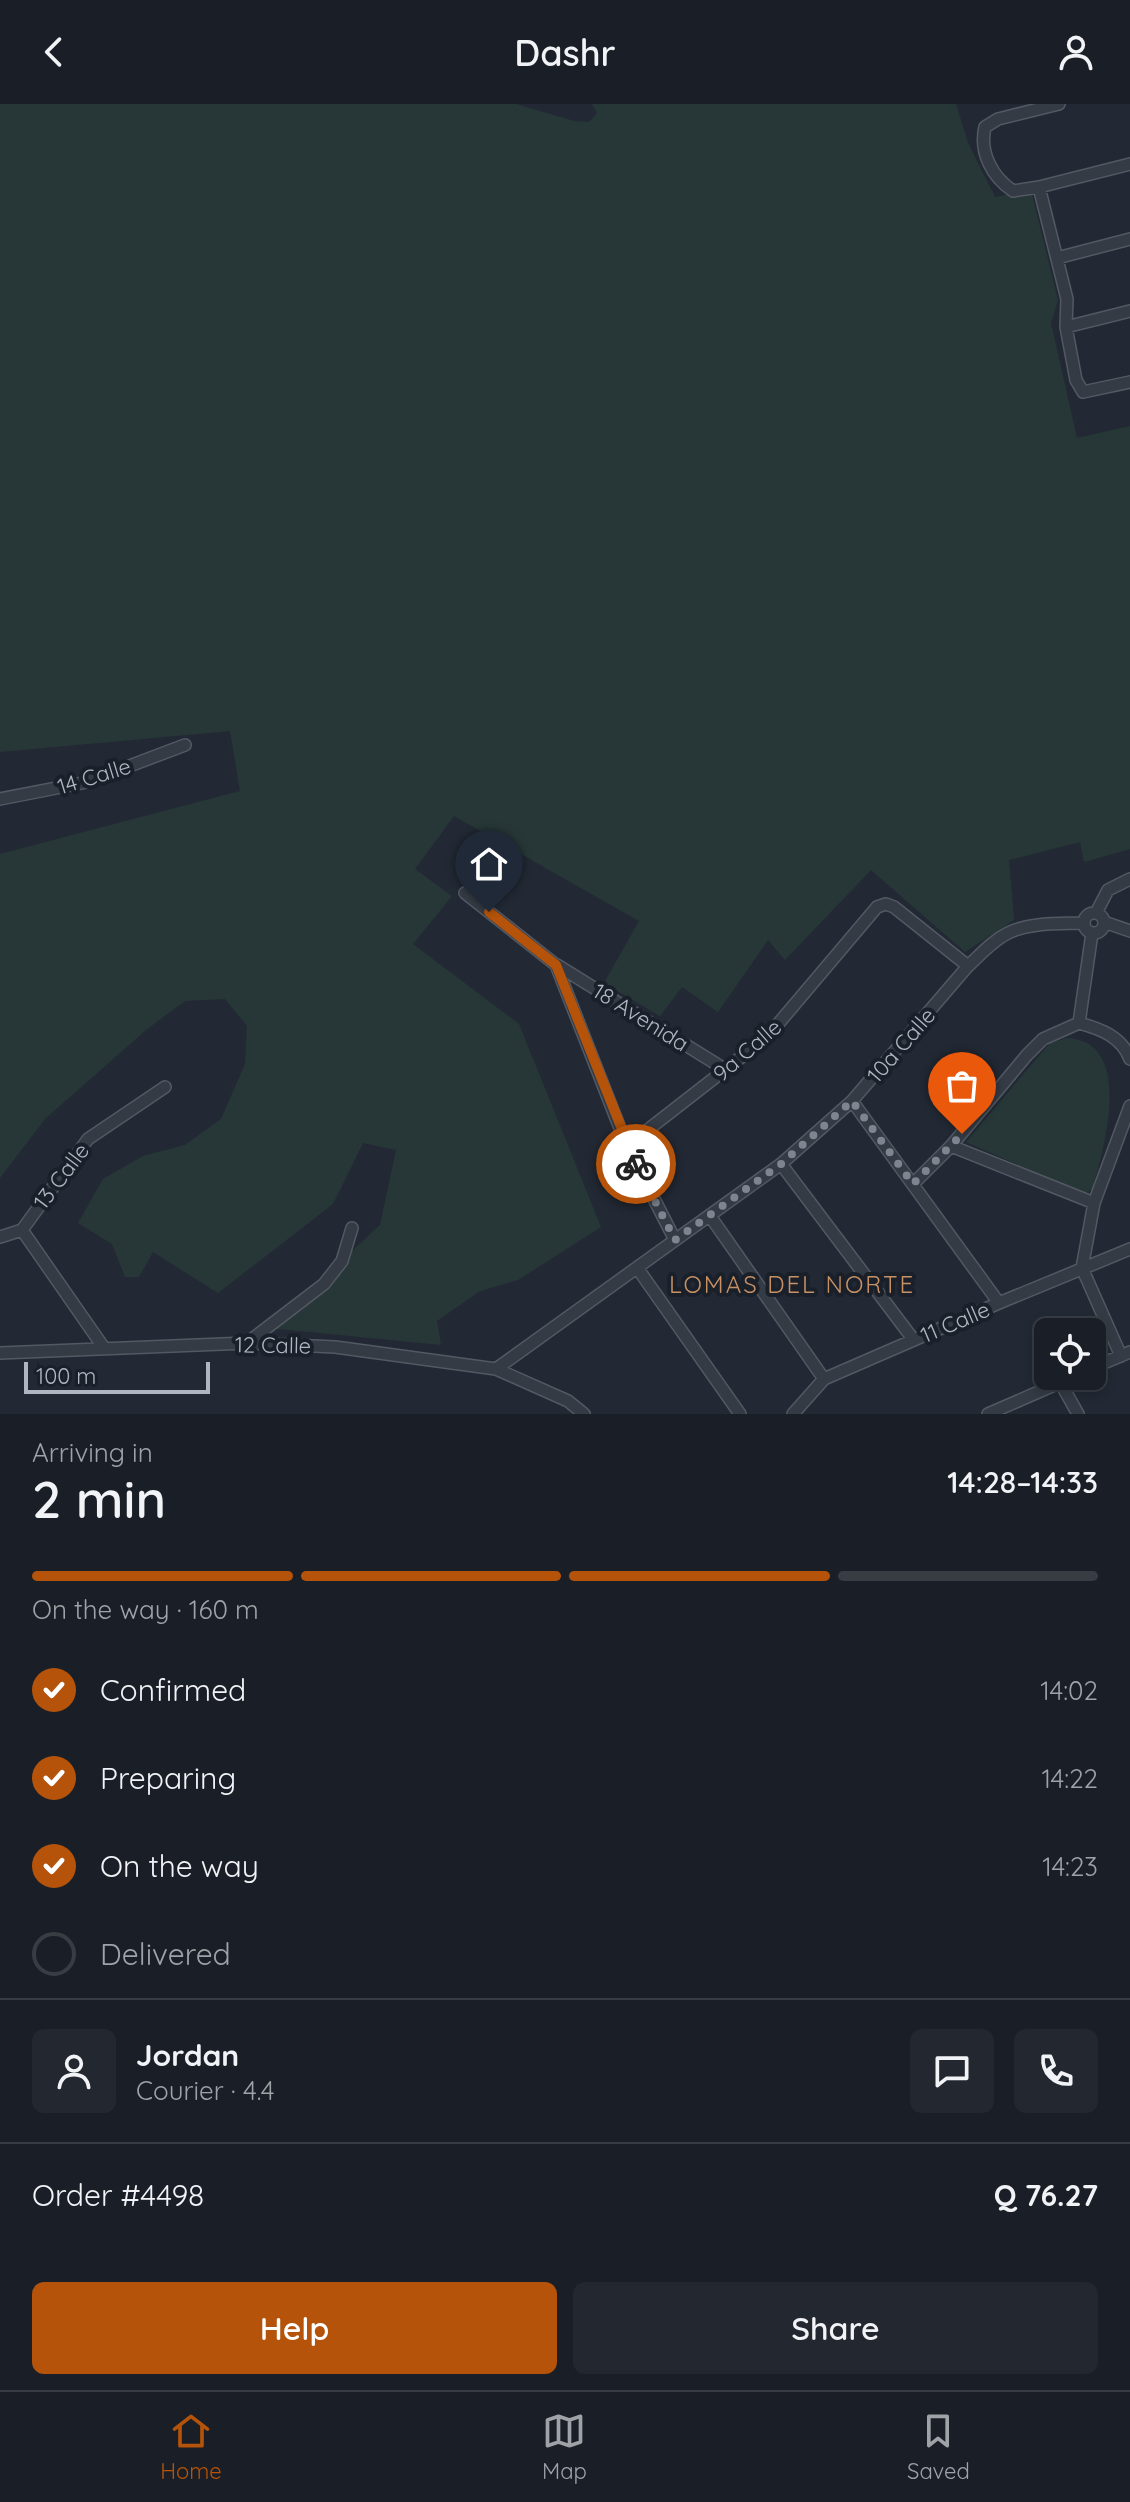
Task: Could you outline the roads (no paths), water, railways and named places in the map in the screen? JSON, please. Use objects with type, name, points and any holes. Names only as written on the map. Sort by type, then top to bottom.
[{"type":"street","points":[[1059,104],[998,119],[985,127],[982,138],[990,168],[1000,182],[1013,191],[1130,164]]},
{"type":"street","points":[[1039,187],[1067,299],[1066,327],[1076,380],[1083,392],[1130,382]]},
{"type":"street","points":[[1057,258],[1130,239]]},
{"type":"street","points":[[1066,327],[1130,311]]},
{"type":"street","name":"14 Calle","points":[[0,799],[87,782],[185,745]]},
{"type":"street","points":[[1092,933],[1103,928],[1100,917],[1108,890],[1130,879]]},
{"type":"street","name":"18 Avenida","points":[[465,893],[556,965],[726,1070]]},
{"type":"street","name":"9a Calle","points":[[627,1146],[767,1037],[877,907],[886,904],[894,907],[968,966]]},
{"type":"street","points":[[1092,933],[1085,927],[1086,917],[1100,917],[1130,931]]},
{"type":"street","name":"10a Calle","points":[[496,1369],[781,1164],[852,1101],[968,966],[1008,933],[1031,927],[1084,923]]},
{"type":"street","points":[[1079,1023],[1092,933]]},
{"type":"street","points":[[556,965],[627,1146],[675,1240]]},
{"type":"street","points":[[913,1184],[951,1146],[1043,1039],[1079,1023],[1099,1028],[1113,1037],[1124,1046],[1130,1059]]},
{"type":"street","name":"13 Calle","points":[[0,1237],[22,1230],[88,1139],[165,1087]]},
{"type":"street","points":[[852,1101],[999,1303]]},
{"type":"street","points":[[1106,1362],[1125,1354],[1082,1268],[1094,1203],[1130,1106]]},
{"type":"street","points":[[951,1146],[1094,1203]]},
{"type":"street","points":[[781,1164],[913,1339]]},
{"type":"street","points":[[710,1216],[824,1379]]},
{"type":"street","points":[[247,1343],[324,1284],[342,1261],[352,1228]]},
{"type":"street","points":[[22,1230],[104,1348]]},
{"type":"street","name":"11 Calle","points":[[793,1414],[824,1379],[1130,1249]]},
{"type":"street","points":[[638,1269],[740,1414]]},
{"type":"street","name":"12 Calle","points":[[0,1353],[247,1343],[335,1347],[496,1369],[568,1401],[584,1414]]},
{"type":"street","points":[[988,1414],[1042,1390]]},
{"type":"street","points":[[1064,1390],[1078,1414]]},
{"type":"district","name":"LOMAS DEL NORTE","points":[[792,1285]]}]
